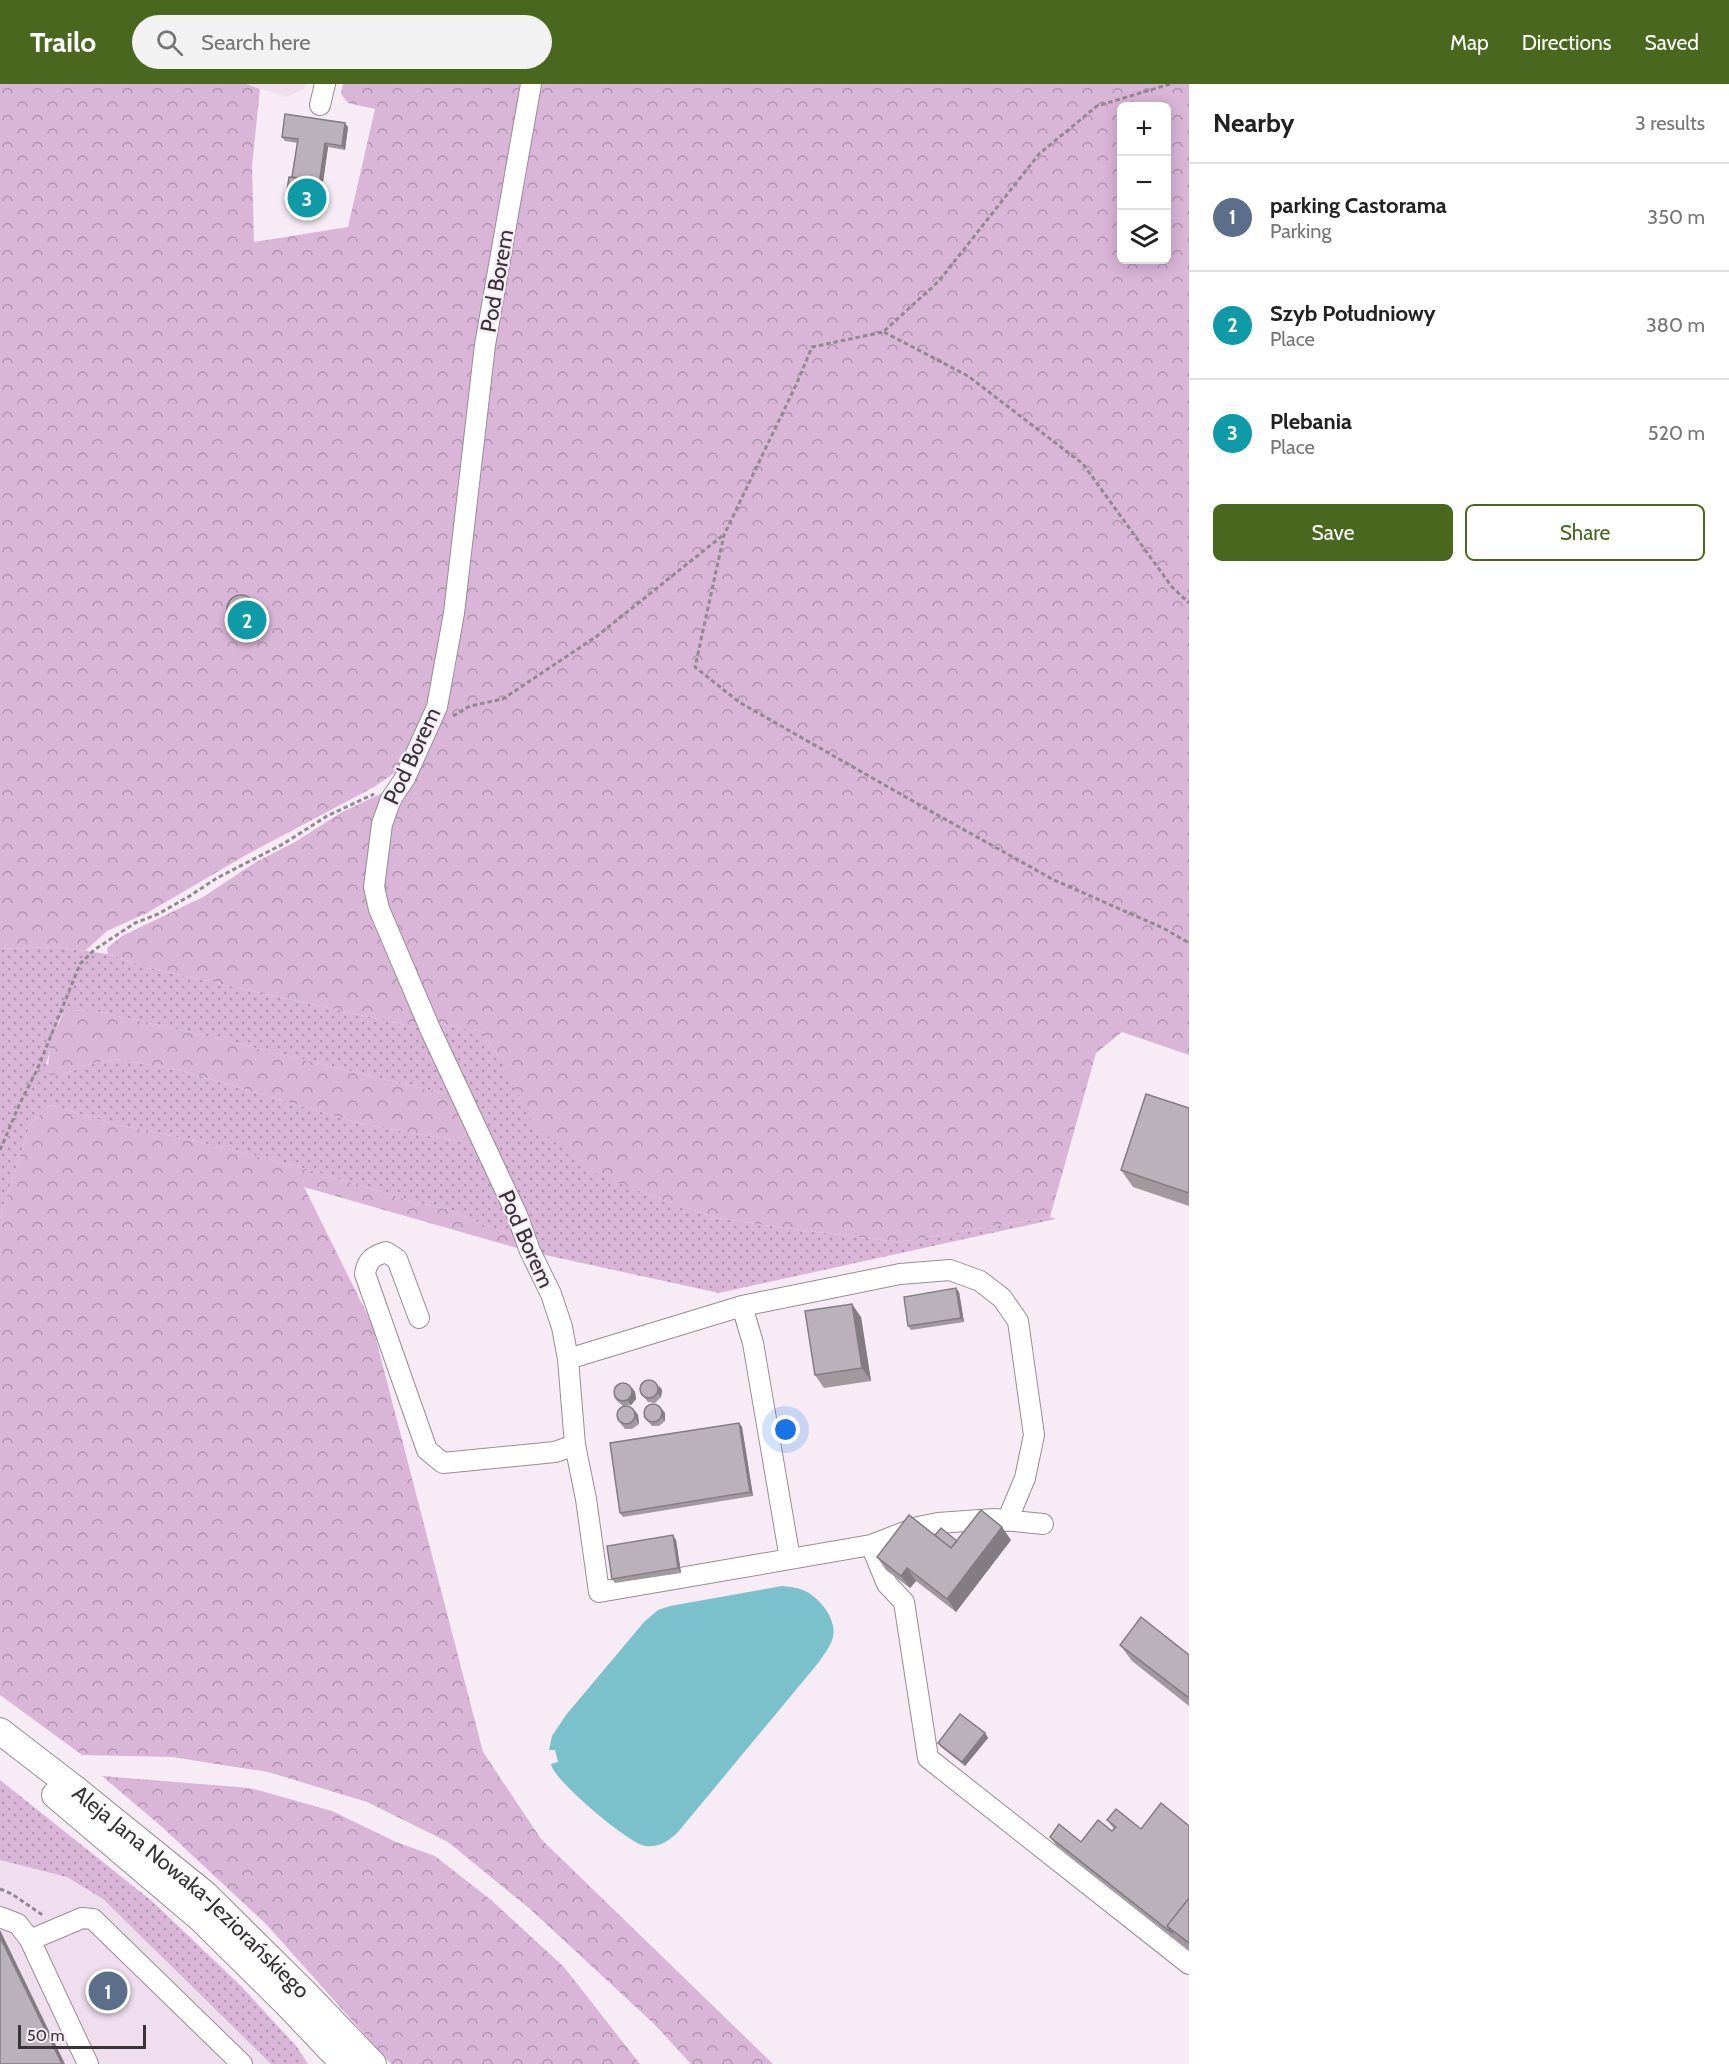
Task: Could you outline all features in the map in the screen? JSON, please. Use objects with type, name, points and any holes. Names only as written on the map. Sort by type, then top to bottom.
[{"type":"main road","name":"Aleja Jana Nowaka-Jeziorańskiego","points":[[0,1731],[205,1894],[374,2064]]},
{"type":"main road","name":"Aleja Jana Nowaka-Jeziorańskiego","points":[[0,1753],[75,1811],[201,1919],[344,2064]]},
{"type":"main road","points":[[289,2006],[321,2064]]},
{"type":"street","points":[[320,105],[325,84]]},
{"type":"street","name":"Pod Borem","points":[[531,84],[486,345],[454,613],[437,707],[405,778],[391,799],[382,824],[374,887],[380,909],[431,1031],[517,1215],[530,1251],[551,1294],[562,1327],[568,1359],[575,1445],[586,1499],[599,1592],[790,1559]]},
{"type":"street","points":[[419,1318],[397,1259],[386,1252],[375,1256],[366,1264],[365,1274],[427,1450],[443,1463],[555,1452],[575,1445]]},
{"type":"street","points":[[568,1359],[742,1306],[900,1275],[950,1270],[980,1281],[1002,1298],[1018,1321],[1034,1435],[1025,1478],[1007,1521]]},
{"type":"street","points":[[742,1306],[753,1343],[790,1559],[871,1545],[918,1527],[938,1523],[994,1520],[1042,1524]]},
{"type":"street","points":[[871,1545],[887,1584],[904,1602],[928,1758],[1189,1964]]},
{"type":"street","points":[[0,1917],[18,1924],[30,1940],[88,2064]]},
{"type":"street","points":[[30,1940],[82,1918],[93,1919],[242,2064]]},
{"type":"path","points":[[1170,84],[1097,106],[1039,154],[939,281],[883,332],[812,347],[724,535],[695,667],[739,702],[935,814],[1054,880],[1163,928],[1189,943]]},
{"type":"path","points":[[883,332],[968,376],[1083,464],[1172,587],[1189,603]]},
{"type":"path","points":[[452,717],[470,706],[503,699],[597,636],[724,535]]},
{"type":"path","points":[[0,1150],[34,1077],[80,964],[94,950],[135,923],[158,914],[217,878],[283,844],[327,816],[377,793]]},
{"type":"path","points":[[0,1889],[12,1894],[60,1927]]},
{"type":"shaded area","points":[[246,84],[306,84],[304,89],[286,97]]},
{"type":"shaded area","points":[[0,1860],[67,1877],[103,1899],[271,2064],[0,2064]]},
{"type":"green space","points":[[0,84],[246,84],[260,89],[252,166],[254,242],[348,227],[375,109],[348,103],[341,94],[343,84],[524,84],[432,705],[403,767],[374,787],[246,855],[147,913],[107,931],[85,951],[54,947],[0,949]]},
{"type":"green space","points":[[539,84],[1189,84],[1189,1055],[1122,1032],[1096,1053],[1050,1217],[899,1242],[717,1218],[643,1193],[590,1171],[533,1124],[499,1057],[482,1032],[433,1022],[383,903],[387,821],[427,754],[447,704],[456,666],[479,439]]},
{"type":"green space","points":[[389,790],[375,813],[370,862],[372,920],[419,1028],[149,968],[108,954],[107,948],[122,936],[203,897],[256,862],[295,842],[342,812]]},
{"type":"green space","points":[[54,947],[108,954],[149,968],[419,1028],[453,1096],[95,1011],[65,1010],[59,1020],[46,1064],[64,1074],[93,1063],[120,1059],[186,1072],[366,1125],[475,1144],[516,1236],[450,1210],[411,1201],[296,1166],[114,1124],[50,1105],[30,1124],[0,1218],[0,949]]},
{"type":"green space","points":[[65,1010],[95,1011],[453,1096],[475,1144],[366,1125],[186,1072],[120,1059],[93,1063],[64,1074],[49,1075],[52,1042]]},
{"type":"green space","points":[[433,1022],[482,1032],[499,1057],[643,1193],[717,1218],[899,1242],[1050,1217],[1056,1219],[719,1293],[536,1253]]},
{"type":"green space","points":[[50,1105],[114,1124],[296,1166],[411,1201],[450,1210],[516,1236],[517,1248],[304,1187],[372,1324],[483,1752],[541,1839],[773,2064],[691,2064],[653,2023],[530,1909],[448,1842],[367,1802],[268,1772],[172,1757],[82,1755],[0,1695],[0,1218],[30,1124]]},
{"type":"green space","points":[[102,1776],[250,1788],[332,1811],[396,1842],[435,1856],[491,1900],[564,1967],[640,2064],[391,2064],[266,1924],[162,1827]]},
{"type":"green space","points":[[0,1780],[153,1902],[241,1986],[297,2047],[308,2064],[271,2064],[103,1899],[67,1877],[0,1860]]},
{"type":"water","points":[[782,1586],[805,1591],[822,1604],[830,1616],[834,1630],[829,1647],[678,1832],[659,1845],[645,1846],[636,1842],[592,1810],[555,1772],[551,1764],[558,1762],[555,1750],[549,1750],[552,1736],[566,1715],[644,1622],[658,1610]]},
{"type":"building","points":[[285,114],[345,123],[342,146],[325,143],[319,185],[316,181],[292,177],[298,139],[282,137]]},
{"type":"building","points":[[289,177],[316,181],[313,202],[286,198]]},
{"type":"building","points":[[241,595],[251,599],[255,609],[251,619],[241,623],[231,619],[227,609],[231,599]]},
{"type":"building","points":[[1146,1094],[1189,1108],[1189,1193],[1121,1170]]},
{"type":"building","points":[[956,1288],[961,1318],[908,1326],[904,1297]]},
{"type":"building","points":[[852,1304],[862,1368],[815,1375],[805,1311]]},
{"type":"building","points":[[645,1380],[653,1380],[658,1385],[656,1396],[645,1398],[640,1393],[640,1385]]},
{"type":"building","points":[[619,1383],[627,1383],[632,1388],[630,1399],[619,1401],[614,1396],[614,1388]]},
{"type":"building","points":[[649,1404],[657,1404],[662,1409],[660,1420],[649,1422],[644,1417],[644,1409]]},
{"type":"building","points":[[622,1406],[630,1406],[635,1411],[633,1422],[622,1424],[617,1419],[617,1411]]},
{"type":"building","points":[[739,1423],[750,1492],[620,1513],[610,1443]]},
{"type":"building","points":[[981,1510],[1002,1527],[947,1599],[907,1568],[901,1576],[877,1557],[909,1515],[951,1548]]},
{"type":"building","points":[[941,1528],[957,1541],[951,1548],[935,1535]]},
{"type":"building","points":[[673,1535],[678,1568],[612,1579],[607,1546]]},
{"type":"building","points":[[1141,1617],[1189,1655],[1189,1698],[1120,1645]]},
{"type":"building","points":[[960,1714],[985,1733],[962,1762],[938,1743]]},
{"type":"building","points":[[1161,1803],[1189,1826],[1189,1898],[1167,1926],[1173,1934],[1050,1837],[1059,1824],[1081,1842],[1098,1820],[1112,1831],[1116,1827],[1107,1820],[1116,1809],[1141,1829]]},
{"type":"building","points":[[1189,1898],[1189,1943],[1167,1926]]},
{"type":"building","points":[[0,1937],[62,2064],[0,2064]]},
{"type":"place","name":"Plebania","points":[[307,198]]},
{"type":"place","name":"Szyb Południowy","points":[[247,620]]},
{"type":"place","name":"parking Castorama","points":[[108,1991]]}]
